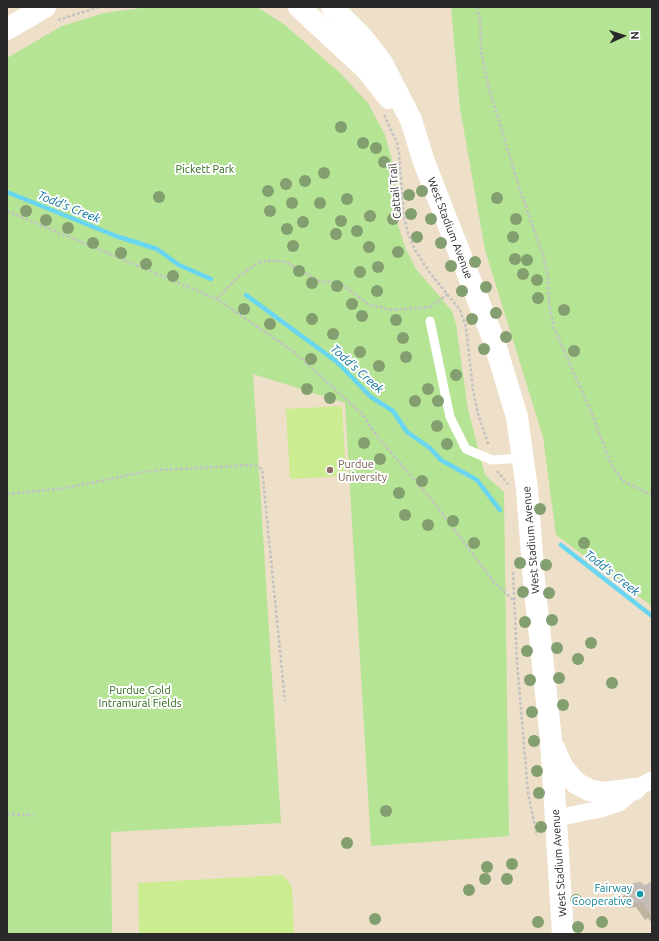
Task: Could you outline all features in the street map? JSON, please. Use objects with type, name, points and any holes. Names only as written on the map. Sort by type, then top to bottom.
[{"type":"street","name":"West Stadium Avenue","points":[[299,7],[366,69],[384,90],[424,162]]},
{"type":"street","name":"West Stadium Avenue","points":[[332,7],[362,37],[382,62],[411,120],[424,162],[499,355],[517,417],[524,458],[551,740],[563,934]]},
{"type":"street","points":[[7,29],[45,8]]},
{"type":"street","points":[[551,740],[563,768],[576,783],[589,790],[603,793],[644,785]]},
{"type":"street","points":[[556,818],[577,815],[619,803],[644,785]]},
{"type":"lane","points":[[430,321],[450,417],[466,449],[492,460],[524,458]]},
{"type":"path","points":[[477,7],[480,20],[481,50],[488,85],[520,190],[543,255],[548,277],[549,304],[554,328],[592,414],[611,464],[623,481],[652,495]]},
{"type":"path","name":"Cattail Trail","points":[[382,112],[397,143],[404,217],[408,233],[415,250],[430,273],[460,310],[466,327],[473,390],[478,414],[490,449]]},
{"type":"path","points":[[7,211],[218,299],[294,352],[362,414],[377,436],[436,504],[495,583],[514,602],[528,793],[538,839]]},
{"type":"path","points":[[218,299],[239,276],[258,263],[271,260],[286,262],[321,282],[339,282],[368,304],[392,310],[430,307],[448,294]]},
{"type":"path","points":[[7,494],[66,488],[160,470],[254,465],[262,469],[285,701]]},
{"type":"path","points":[[7,814],[33,815]]},
{"type":"shaded area","name":"Purdue University","points":[[7,7],[652,7],[652,934],[7,934]]},
{"type":"green space","points":[[149,7],[257,7],[285,25],[339,72],[368,103],[385,135],[392,160],[398,225],[405,247],[416,269],[452,311],[456,324],[468,409],[485,475],[504,492],[509,836],[371,846],[345,403],[253,374],[281,823],[111,832],[112,934],[7,934],[7,58],[62,26],[104,13]]},
{"type":"green space","points":[[451,7],[652,7],[652,606],[556,535],[543,437],[485,250],[460,108]]},
{"type":"green space","points":[[342,406],[346,476],[290,479],[286,409]]},
{"type":"green space","points":[[283,875],[292,887],[294,934],[139,934],[138,883]]},
{"type":"building","name":"Fairway Cooperative","points":[[652,881],[651,915],[642,902],[635,903],[629,898],[628,891],[632,884],[640,882],[645,886]]},
{"type":"waterway","name":"Todd's Creek","points":[[7,192],[116,236],[157,249],[179,265],[211,279]]},
{"type":"waterway","name":"Todd's Creek","points":[[246,295],[337,362],[371,397],[393,411],[407,432],[430,448],[441,460],[477,480],[500,510]]},
{"type":"waterway","name":"Todd's Creek","points":[[561,545],[652,616]]},
{"type":"place","name":"Purdue University","points":[[330,470]]},
{"type":"place","name":"Fairway Cooperative","points":[[640,894]]},
{"type":"park label","name":"Pickett Park","points":[[205,169]]},
{"type":"park label","name":"Purdue Gold Intramural Fields","points":[[140,696]]}]
